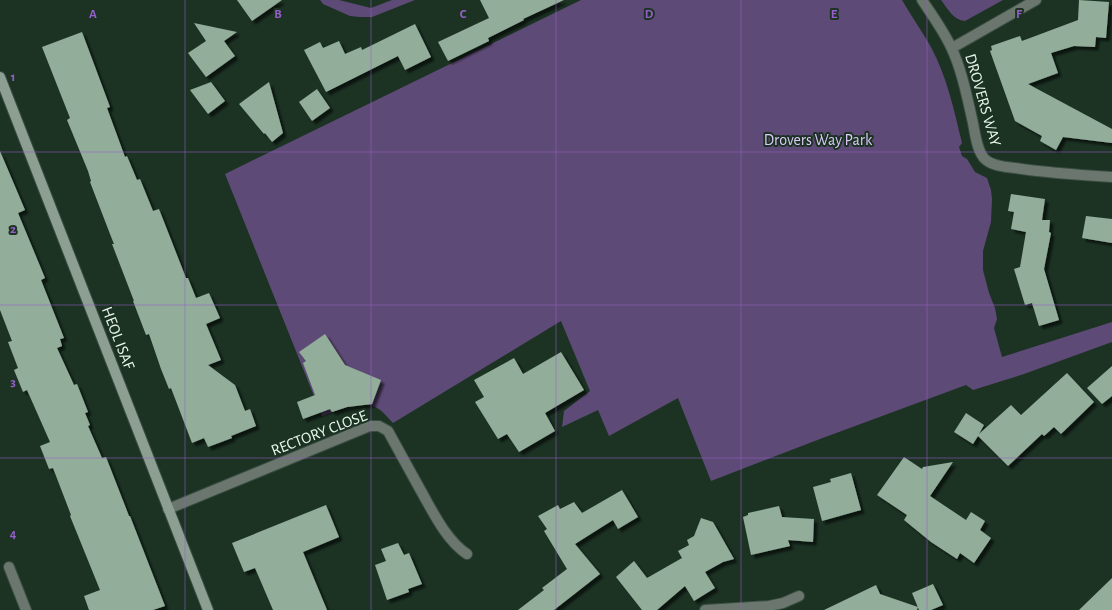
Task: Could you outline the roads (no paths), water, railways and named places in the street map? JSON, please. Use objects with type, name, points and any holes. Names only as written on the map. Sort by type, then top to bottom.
[{"type":"main road","name":"HEOL ISAF","points":[[0,76],[208,610]]},
{"type":"street","name":"DROVERS WAY","points":[[922,0],[952,48],[966,94],[981,154],[986,160],[993,164],[1036,172],[1112,177]]},
{"type":"street","points":[[952,48],[1036,0]]},
{"type":"street","name":"RECTORY CLOSE","points":[[168,509],[370,426],[379,426],[388,431],[433,512],[450,539],[466,554]]},
{"type":"street","points":[[9,566],[26,610]]},
{"type":"street","points":[[705,610],[769,606],[783,603],[800,596]]},
{"type":"park label","name":"Drovers Way Park","points":[[818,140]]}]
